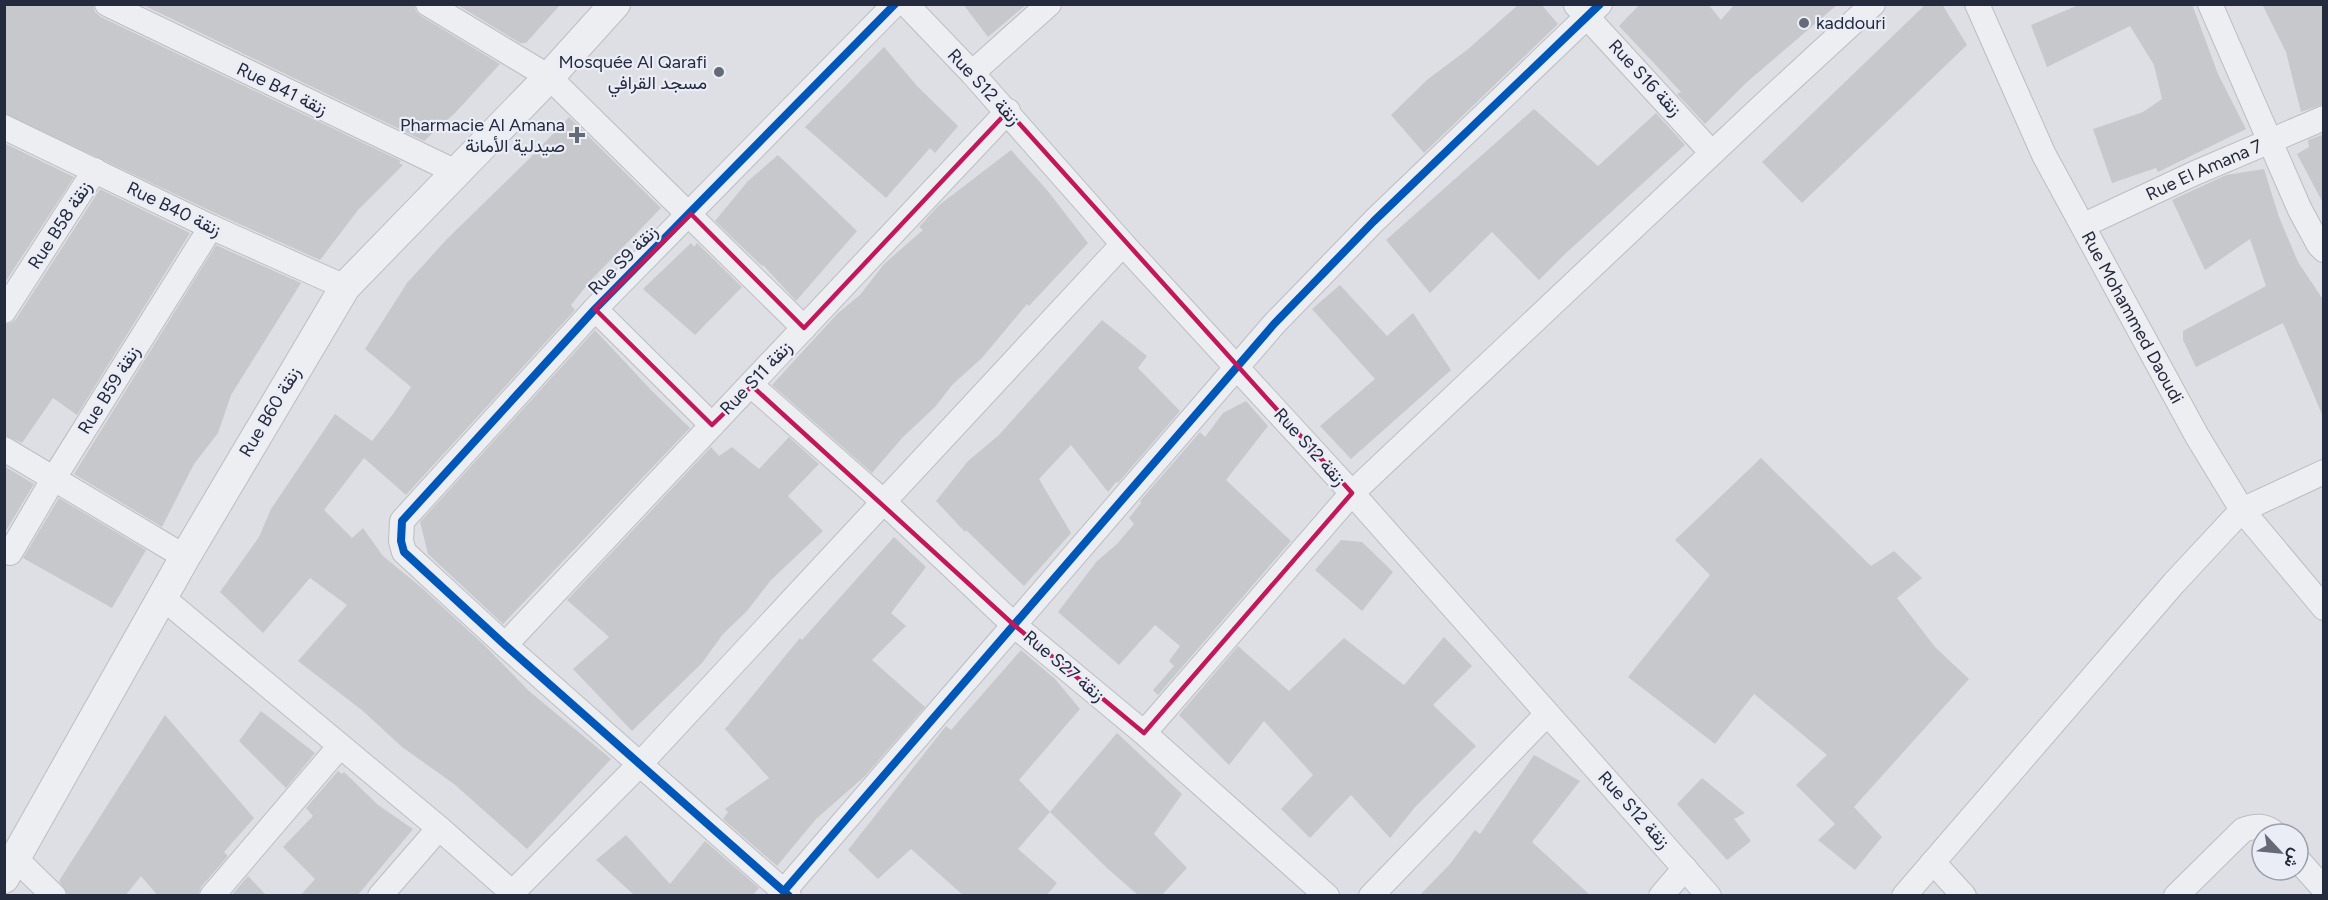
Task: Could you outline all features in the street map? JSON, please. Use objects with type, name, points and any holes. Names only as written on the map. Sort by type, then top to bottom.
[{"type":"street","name":"Rue B41 زنقة","points":[[107,4],[458,173]]},
{"type":"street","points":[[428,4],[549,77],[691,214],[804,328]]},
{"type":"street","name":"Rue B60 زنقة","points":[[10,868],[185,557],[345,287],[458,173],[615,4]]},
{"type":"street","name":"Rue S9 زنقة","points":[[505,645],[404,552],[401,542],[402,522],[596,309],[895,4]]},
{"type":"street","name":"Rue S12 زنقة","points":[[906,4],[1008,111],[1123,244],[1352,493],[1709,896]]},
{"type":"street","points":[[972,73],[1049,4]]},
{"type":"street","points":[[1144,733],[1352,493],[1873,4]]},
{"type":"street","name":"Rue Mohammed Daoudi","points":[[1977,4],[2044,155],[2197,436],[2242,510],[2324,608]]},
{"type":"street","points":[[2210,4],[2300,210],[2324,250]]},
{"type":"street","points":[[505,645],[787,893],[1014,625],[1274,324],[1350,244],[1588,8]]},
{"type":"street","name":"Rue S16 زنقة","points":[[1588,8],[1712,153]]},
{"type":"street","name":"Rue S11 زنقة","points":[[505,645],[712,424],[752,386],[1008,111]]},
{"type":"street","name":"Rue El Amana 7","points":[[2084,225],[2270,139],[2324,118]]},
{"type":"street","name":"Rue B40 زنقة","points":[[4,127],[211,227],[345,287]]},
{"type":"street","name":"Rue B58 زنقة","points":[[4,311],[95,170]]},
{"type":"street","name":"Rue B59 زنقة","points":[[10,554],[54,478],[211,227]]},
{"type":"street","points":[[163,598],[439,828],[514,894],[639,764],[1123,244]]},
{"type":"street","points":[[596,309],[712,424]]},
{"type":"street","name":"Rue S27 زنقة","points":[[752,386],[884,502],[1014,625],[1144,733],[1327,896]]},
{"type":"street","points":[[4,448],[185,557]]},
{"type":"street","points":[[1904,896],[2174,583],[2242,510],[2324,472]]},
{"type":"street","points":[[1371,896],[1547,714]]},
{"type":"street","points":[[212,896],[340,746]]},
{"type":"street","points":[[2176,896],[2243,830],[2250,827]]},
{"type":"street","points":[[380,896],[439,828]]},
{"type":"street","points":[[1933,862],[1964,896]]},
{"type":"street","points":[[10,868],[54,896]]},
{"type":"street","points":[[1661,896],[1685,868]]},
{"type":"street","points":[[2310,873],[2324,889]]},
{"type":"highlighted area","points":[[1008,111],[1352,493],[1144,733],[1014,625],[752,386],[712,425],[595,309],[691,214],[804,328]]},
{"type":"building","points":[[4,4],[93,4],[95,12],[101,17],[401,161],[399,163],[403,165],[358,210],[320,260],[4,113]]},
{"type":"building","points":[[141,4],[414,4],[421,16],[500,64],[456,112],[424,141]]},
{"type":"building","points":[[456,4],[561,4],[526,43],[520,43]]},
{"type":"building","points":[[963,4],[1027,4],[988,37]]},
{"type":"building","points":[[1519,4],[1541,4],[1558,24],[1424,153],[1391,115],[1428,79],[1467,50]]},
{"type":"building","points":[[1640,4],[1708,4],[1721,20],[1735,4],[1838,4],[1746,83],[1705,124],[1677,94],[1681,92],[1619,26]]},
{"type":"building","points":[[1926,4],[1942,4],[1967,45],[1802,203],[1762,162]]},
{"type":"building","points":[[2081,4],[2192,4],[2218,74],[2246,129],[2158,172],[2156,168],[2112,183],[2093,129],[2143,112],[2162,99],[2154,65],[2130,26],[2047,67],[2031,25]]},
{"type":"building","points":[[2262,4],[2324,4],[2324,104],[2301,112],[2286,52]]},
{"type":"building","points":[[884,47],[917,86],[958,126],[935,153],[930,148],[886,198],[805,127]]},
{"type":"building","points":[[1534,109],[1598,166],[1656,113],[1685,145],[1539,280],[1492,232],[1430,293],[1386,240]]},
{"type":"building","points":[[569,117],[661,208],[592,279],[571,305],[575,310],[406,495],[364,458],[324,510],[352,538],[363,528],[383,556],[483,644],[529,691],[611,759],[527,849],[454,784],[402,747],[363,711],[298,661],[347,605],[310,578],[263,633],[220,592],[259,537],[271,509],[335,414],[372,441],[393,414],[411,387],[365,349],[407,283],[447,239]]},
{"type":"building","points":[[2324,134],[2324,205],[2297,154],[2309,147],[2308,140]]},
{"type":"building","points":[[4,143],[74,177],[4,284]]},
{"type":"building","points":[[1011,150],[1047,190],[1088,243],[1029,306],[1027,304],[982,358],[953,384],[935,407],[903,437],[872,473],[772,385],[837,314],[860,295],[884,264],[923,230],[919,227],[938,206]]},
{"type":"building","points":[[778,155],[857,231],[796,301],[763,265],[715,221],[748,181]]},
{"type":"building","points":[[2264,169],[2279,217],[2298,262],[2324,301],[2324,419],[2283,323],[2196,367],[2183,340],[2183,331],[2266,286],[2250,239],[2205,270],[2172,200],[2226,175]]},
{"type":"building","points":[[100,189],[190,233],[77,415],[53,398],[22,443],[4,435],[4,325],[16,319]]},
{"type":"building","points":[[691,243],[694,247],[697,243],[742,287],[695,335],[643,289]]},
{"type":"building","points":[[216,245],[301,283],[231,395],[218,433],[194,464],[162,527],[74,474]]},
{"type":"building","points":[[1340,285],[1387,336],[1413,313],[1451,370],[1351,459],[1320,426],[1375,379],[1312,309]]},
{"type":"building","points":[[1102,320],[1147,356],[1138,368],[1180,411],[1108,492],[1071,445],[1039,479],[1071,533],[1024,586],[966,530],[965,532],[936,501],[968,461],[999,435]]},
{"type":"building","points":[[595,330],[690,428],[503,624],[428,554],[420,522]]},
{"type":"building","points":[[1246,401],[1268,426],[1226,480],[1291,541],[1158,695],[1153,690],[1174,666],[1169,661],[1180,646],[1155,625],[1119,665],[1058,612],[1097,561],[1117,544],[1134,524],[1129,518],[1141,503],[1140,501],[1200,432],[1205,437],[1223,413]]},
{"type":"building","points":[[789,437],[819,464],[788,496],[823,531],[771,580],[747,611],[723,634],[702,663],[632,731],[573,669],[609,637],[567,600],[711,447],[719,456],[732,447],[759,469]]},
{"type":"building","points":[[1761,458],[1871,566],[1894,551],[1922,578],[1897,598],[1935,647],[1969,679],[1854,807],[1882,837],[1855,870],[1818,840],[1835,824],[1796,785],[1827,755],[1754,694],[1715,744],[1628,677],[1710,575],[1675,540]]},
{"type":"building","points":[[4,466],[34,484],[4,534]]},
{"type":"building","points":[[59,498],[146,550],[112,608],[23,558]]},
{"type":"building","points":[[894,537],[926,567],[891,613],[906,626],[872,660],[925,707],[865,776],[816,819],[777,866],[723,819],[728,812],[725,809],[769,778],[725,729],[800,638],[802,640]]},
{"type":"building","points":[[1341,540],[1362,542],[1393,572],[1362,611],[1315,570]]},
{"type":"building","points":[[1444,637],[1472,666],[1433,705],[1476,746],[1416,806],[1390,838],[1351,795],[1310,838],[1281,809],[1313,775],[1264,721],[1229,765],[1179,715],[1238,646],[1289,691],[1344,638],[1404,685]]},
{"type":"building","points":[[1021,650],[1055,679],[1080,709],[1019,780],[1050,812],[1018,849],[1057,883],[1046,896],[964,896],[911,849],[878,879],[848,850],[946,726],[951,730]]},
{"type":"building","points":[[261,711],[315,753],[286,788],[239,741]]},
{"type":"building","points":[[165,715],[254,818],[224,852],[228,856],[201,887],[198,896],[158,896],[141,876],[125,896],[69,896],[59,881]]},
{"type":"building","points":[[1117,733],[1182,794],[1154,834],[1187,868],[1161,896],[1139,896],[1050,812]]},
{"type":"building","points":[[1534,755],[1580,781],[1532,842],[1591,896],[1419,896],[1450,864],[1475,830],[1480,834]]},
{"type":"building","points":[[338,771],[342,774],[344,772],[378,805],[413,829],[357,896],[300,896],[315,879],[283,847],[313,816],[306,808]]},
{"type":"building","points":[[1702,778],[1745,813],[1734,819],[1751,841],[1727,860],[1677,804]]},
{"type":"building","points":[[626,835],[670,884],[705,841],[759,888],[752,896],[635,896],[596,860]]},
{"type":"building","points":[[248,876],[267,896],[231,896]]},
{"type":"cycle path","points":[[789,896],[505,645],[404,552],[401,541],[402,521],[595,309],[895,4]]},
{"type":"cycle path","points":[[784,891],[1274,324],[1374,221],[1600,4]]},
{"type":"place","name":"kaddouri","points":[[1804,23]]},
{"type":"place","name":"Mosquée Al Qarafi مسجد القرافي","points":[[719,72]]},
{"type":"place","name":"Pharmacie Al Amana صيدلية الأمانة","points":[[577,135]]}]
